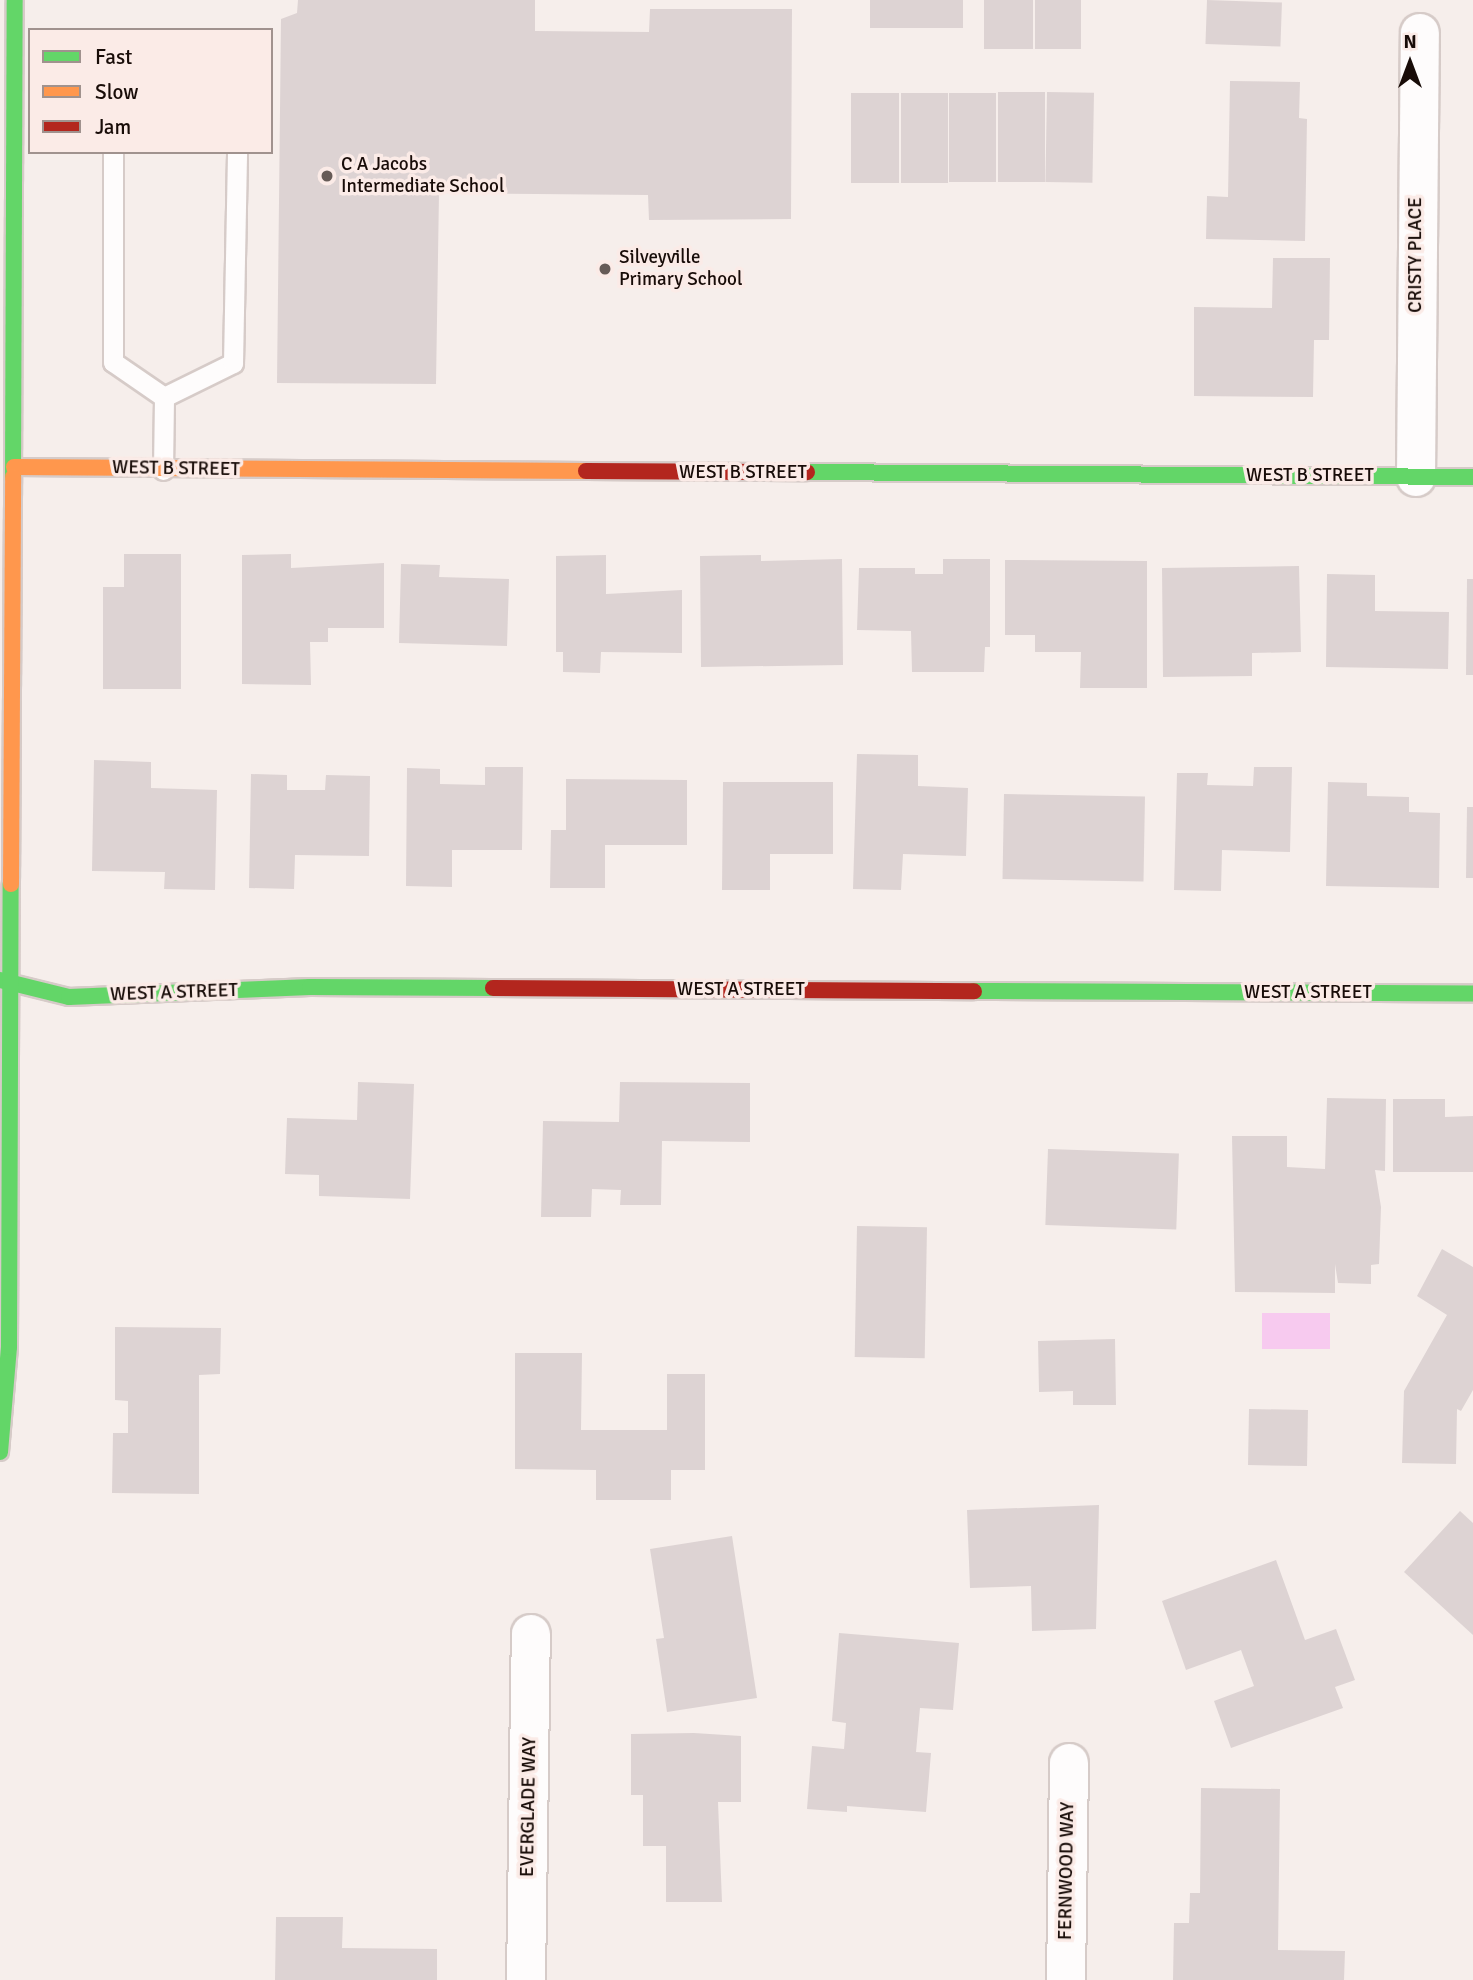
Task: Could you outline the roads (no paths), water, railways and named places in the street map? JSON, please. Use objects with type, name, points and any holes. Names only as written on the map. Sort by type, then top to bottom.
[{"type":"street","points":[[0,1452],[9,1347],[3,985],[14,467],[15,0]]},
{"type":"street","name":"CRISTY PLACE","points":[[1416,477],[1420,33]]},
{"type":"street","name":"WEST B STREET","points":[[14,467],[1473,477]]},
{"type":"street","name":"WEST A STREET","points":[[3,985],[69,997],[310,987],[1473,994]]},
{"type":"street","name":"EVERGLADE WAY","points":[[527,1980],[531,1634]]},
{"type":"street","name":"FERNWOOD WAY","points":[[1066,1980],[1069,1763]]},
{"type":"lane","points":[[113,154],[113,362],[164,397]]},
{"type":"lane","points":[[164,397],[233,363],[237,154]]},
{"type":"lane","points":[[163,470],[164,397]]},
{"type":"place","name":"C A Jacobs Intermediate School","points":[[327,176]]},
{"type":"place","name":"Silveyville Primary School","points":[[605,269]]}]
